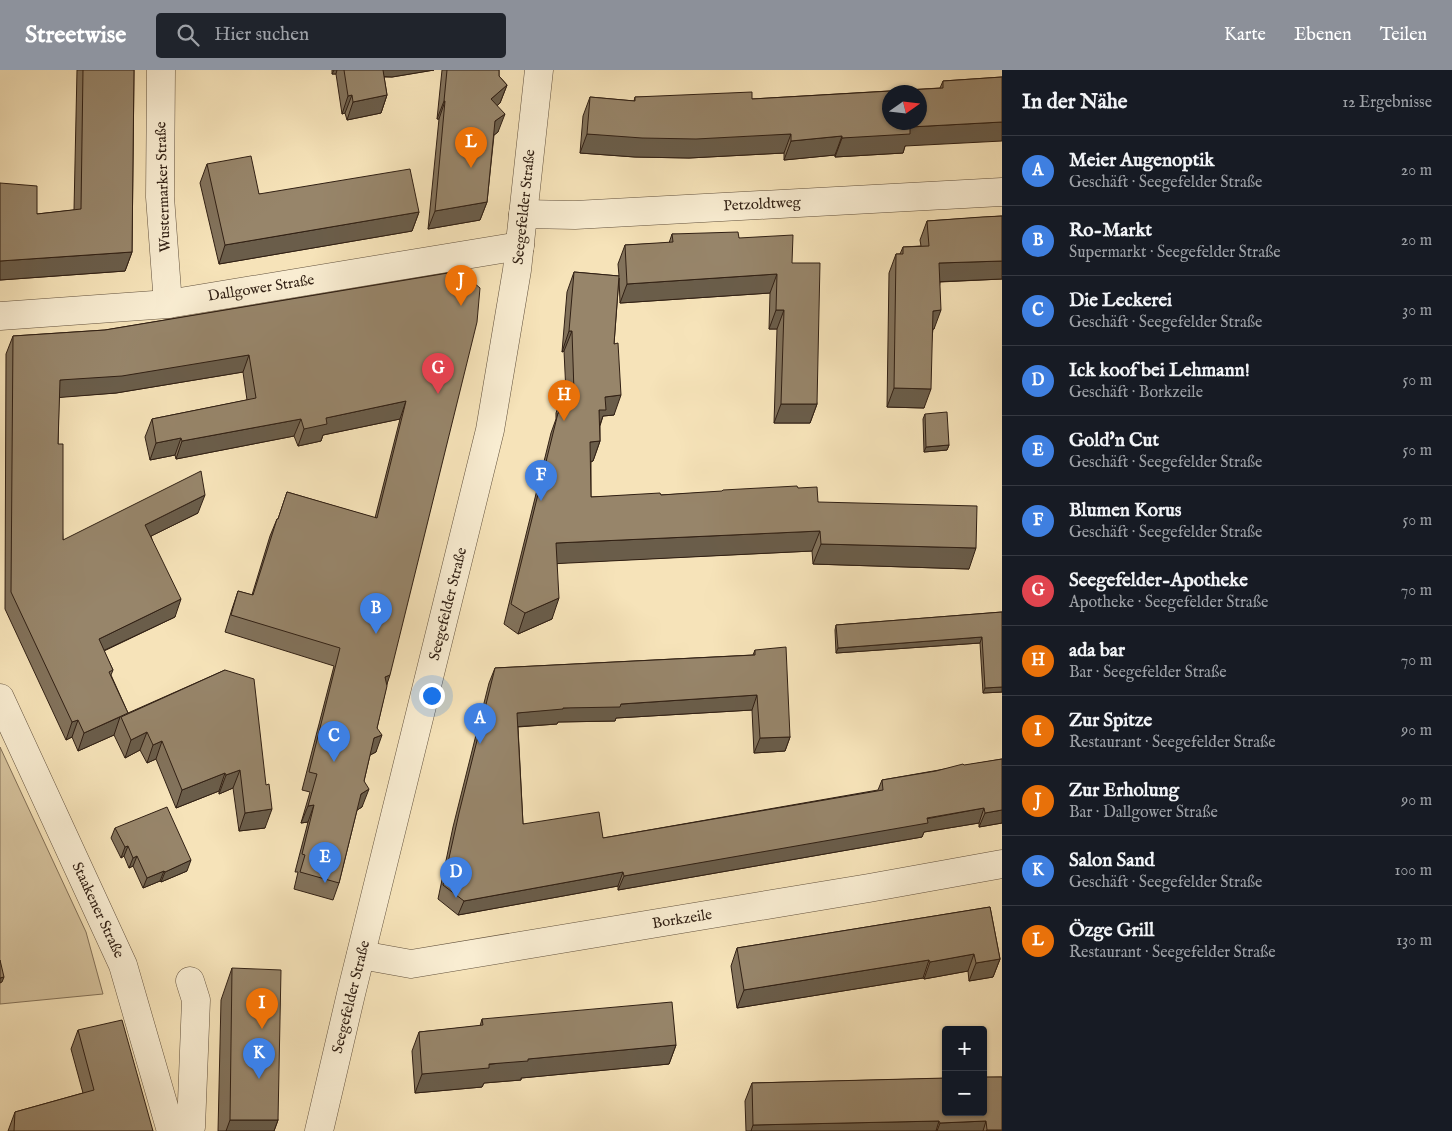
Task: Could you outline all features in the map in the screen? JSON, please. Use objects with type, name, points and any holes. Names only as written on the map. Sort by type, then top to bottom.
[{"type":"street","name":"Wustermarker Straße","points":[[161,70],[160,197],[168,304]]},
{"type":"street","name":"Seegefelder Straße","points":[[319,1131],[490,430],[512,305],[539,70]]},
{"type":"street","name":"Petzoldtweg","points":[[522,214],[575,215],[1002,192]]},
{"type":"street","name":"Dallgower Straße","points":[[0,316],[168,304],[520,246]]},
{"type":"street","name":"Staakener Straße","points":[[0,698],[123,965],[171,1131]]},
{"type":"street","name":"Borkzeile","points":[[361,955],[411,964],[1002,864]]},
{"type":"street","points":[[175,1131],[191,1127],[196,1000],[190,981]]},
{"type":"shaded area","points":[[0,747],[86,932],[103,994],[0,1004]]},
{"type":"building","points":[[83,70],[134,70],[132,252],[0,261],[0,183],[37,186],[37,214],[81,209]]},
{"type":"building","points":[[344,70],[383,70],[387,95],[353,102],[352,95],[348,96]]},
{"type":"building","points":[[447,70],[499,70],[499,76],[507,85],[491,99],[505,114],[495,121],[487,202],[435,211],[445,101]]},
{"type":"building","points":[[1002,77],[1002,122],[927,126],[927,89],[943,88],[943,81]]},
{"type":"building","points":[[752,92],[752,99],[882,92],[882,130],[910,130],[910,134],[842,138],[842,136],[791,141],[791,134],[696,139],[587,134],[590,97],[635,101],[635,97]]},
{"type":"building","points":[[251,156],[259,194],[410,169],[419,212],[225,245],[207,164]]},
{"type":"building","points":[[1002,216],[1002,261],[939,263],[941,310],[933,311],[931,389],[894,388],[896,254],[903,254],[903,247],[929,246],[927,221]]},
{"type":"building","points":[[738,232],[739,238],[793,235],[792,263],[820,263],[817,404],[781,404],[784,310],[776,310],[777,274],[627,284],[625,245],[673,242],[672,234]]},
{"type":"building","points":[[460,271],[480,288],[477,322],[390,675],[385,677],[387,686],[377,728],[382,735],[374,738],[364,781],[369,789],[361,794],[339,883],[300,872],[305,855],[302,854],[314,805],[308,806],[317,774],[309,772],[340,648],[231,615],[238,591],[253,595],[287,492],[377,518],[406,401],[326,418],[327,424],[304,429],[301,419],[182,441],[181,438],[156,443],[152,419],[256,398],[249,355],[122,376],[60,380],[58,444],[63,444],[63,540],[201,471],[205,495],[145,525],[181,599],[99,639],[113,670],[109,672],[128,713],[84,733],[78,720],[72,722],[11,592],[13,336],[105,330]]},
{"type":"building","points":[[574,272],[619,276],[614,344],[618,343],[621,395],[605,397],[606,410],[599,410],[600,441],[590,442],[591,497],[660,493],[661,495],[797,486],[798,488],[817,487],[818,502],[977,506],[976,548],[821,544],[820,531],[556,543],[559,598],[525,613],[511,604],[558,413],[563,412],[563,393],[574,392],[572,331],[569,331]]},
{"type":"building","points":[[947,412],[949,445],[926,447],[925,414]]},
{"type":"building","points":[[1002,612],[1002,687],[985,688],[982,637],[838,648],[836,625]]},
{"type":"building","points":[[786,647],[790,737],[760,738],[757,695],[621,704],[620,707],[563,708],[517,713],[523,824],[599,812],[603,838],[883,790],[882,780],[936,771],[963,764],[1002,759],[1002,810],[985,813],[984,808],[927,818],[928,823],[624,876],[623,872],[464,901],[443,885],[495,668],[755,655],[755,650]]},
{"type":"building","points":[[225,670],[254,679],[266,785],[269,784],[272,809],[245,813],[240,770],[226,775],[225,773],[182,790],[162,741],[153,745],[147,732],[131,740],[121,717]]},
{"type":"building","points":[[167,807],[191,860],[147,878],[137,856],[133,858],[128,846],[125,847],[115,828]]},
{"type":"building","points":[[990,907],[1000,959],[976,963],[974,954],[744,990],[737,948]]},
{"type":"building","points":[[0,960],[4,977],[0,978]]},
{"type":"building","points":[[232,968],[281,970],[278,1120],[230,1120]]},
{"type":"building","points":[[672,1002],[676,1045],[528,1059],[528,1061],[489,1064],[489,1068],[422,1074],[419,1032],[483,1025],[482,1019]]},
{"type":"building","points":[[122,1020],[153,1131],[14,1131],[15,1112],[94,1090],[78,1030]]},
{"type":"building","points":[[987,1077],[1002,1077],[1002,1130],[987,1130],[986,1121],[753,1125],[752,1083],[942,1078],[942,1116],[987,1116]]},
{"type":"place","name":"Özge Grill","points":[[471,168]]},
{"type":"place","name":"Zur Erholung","points":[[461,306]]},
{"type":"place","name":"Seegefelder-Apotheke","points":[[438,394]]},
{"type":"place","name":"ada bar","points":[[564,421]]},
{"type":"place","name":"Blumen Korus","points":[[541,501]]},
{"type":"place","name":"Ro-Markt","points":[[376,634]]},
{"type":"place","name":"Meier Augenoptik","points":[[480,744]]},
{"type":"place","name":"Die Leckerei","points":[[334,762]]},
{"type":"place","name":"Gold'n Cut","points":[[325,883]]},
{"type":"place","name":"Ick koof bei Lehmann!","points":[[456,898]]},
{"type":"place","name":"Zur Spitze","points":[[262,1029]]},
{"type":"place","name":"Salon Sand","points":[[259,1079]]}]
